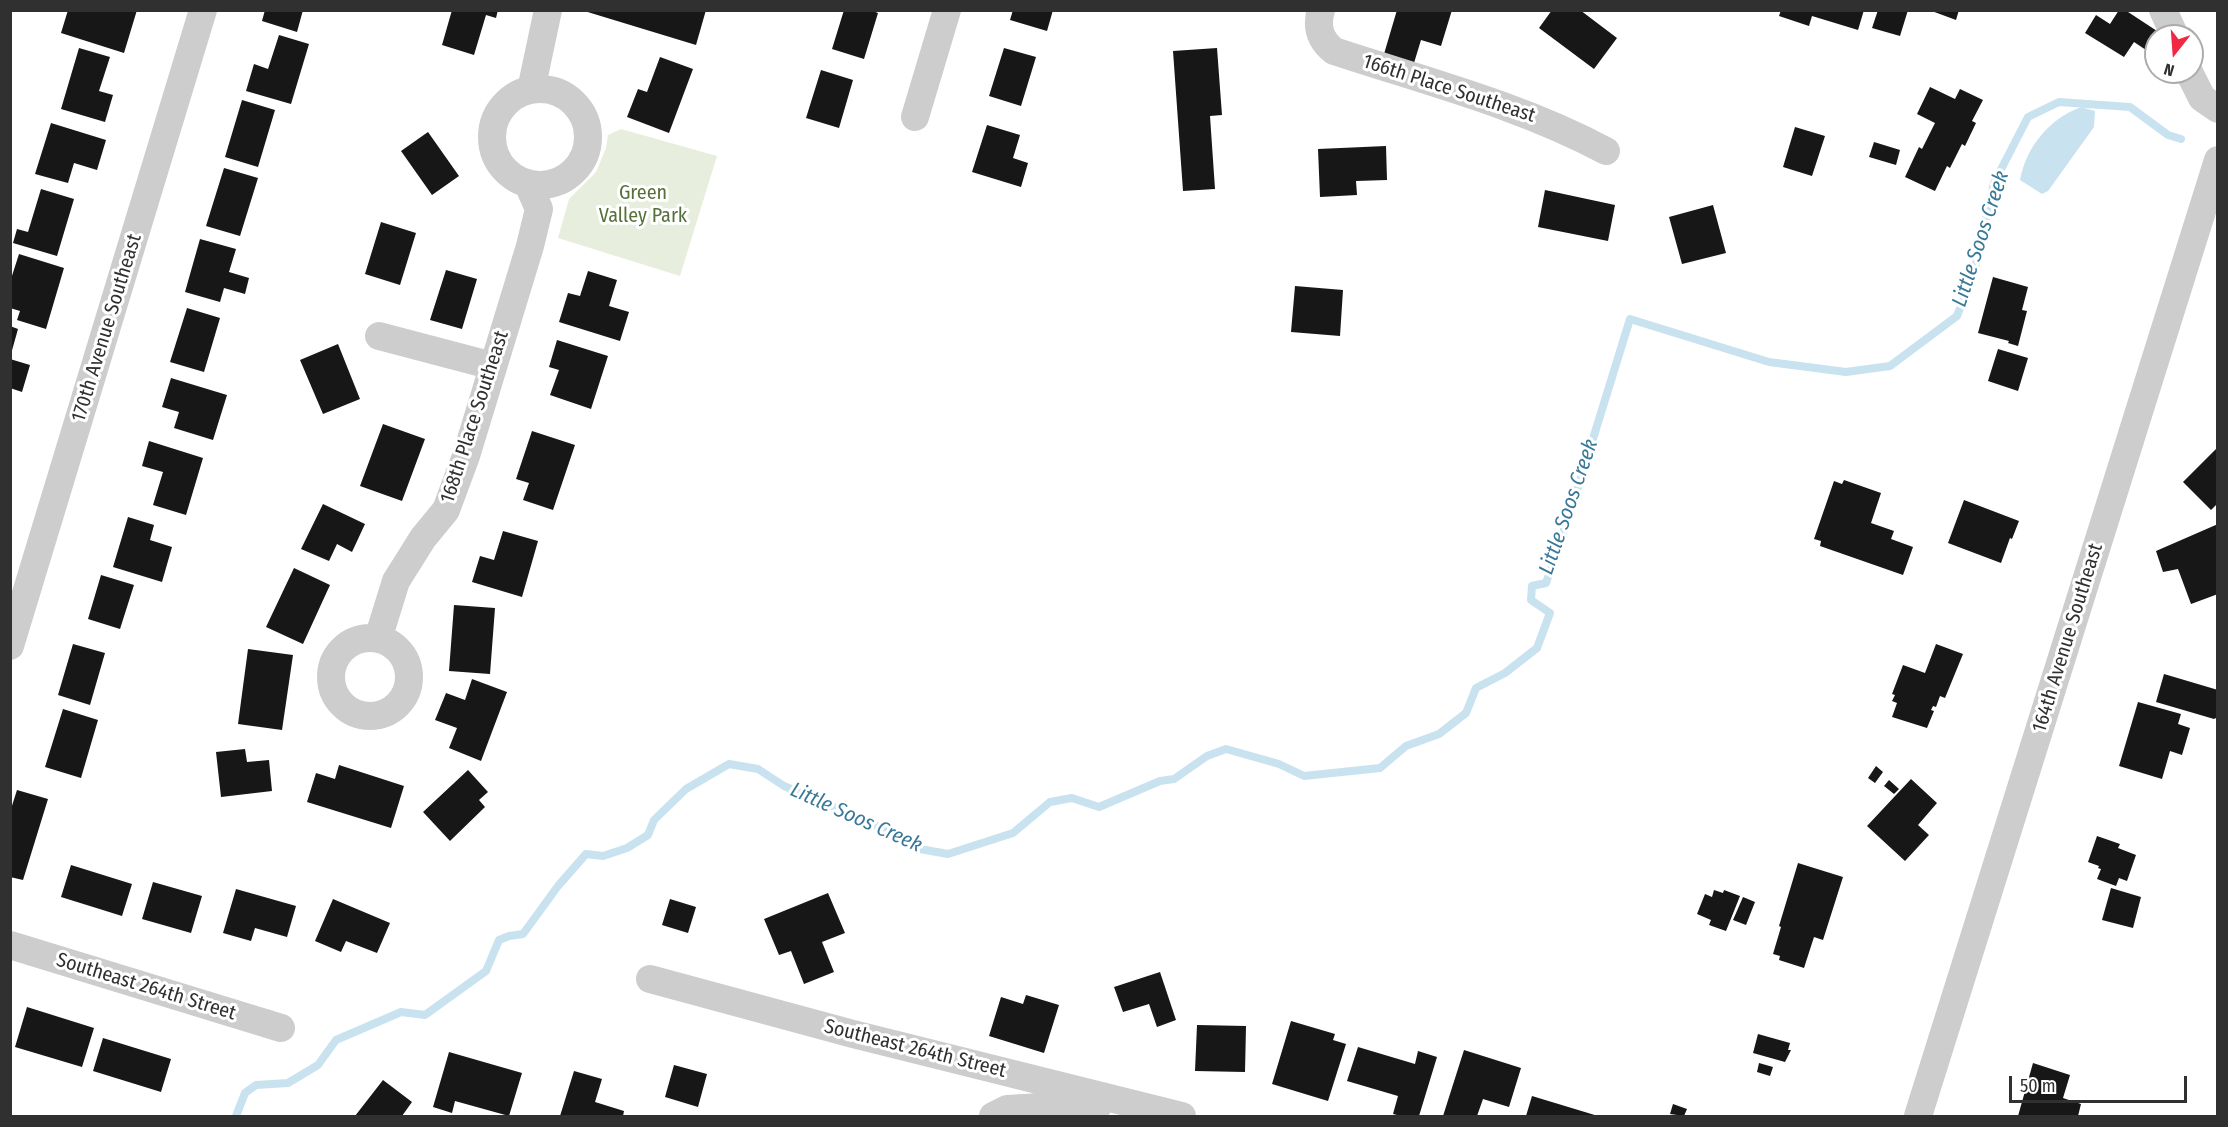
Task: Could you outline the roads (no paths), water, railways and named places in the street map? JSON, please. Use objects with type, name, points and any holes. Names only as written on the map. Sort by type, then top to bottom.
[{"type":"street","name":"170th Avenue Southeast","points":[[10,646],[203,10]]},
{"type":"street","points":[[531,90],[548,10]]},
{"type":"street","points":[[915,117],[947,10]]},
{"type":"street","name":"166th Place Southeast","points":[[1321,10],[1317,23],[1325,44],[1334,51],[1533,116],[1606,151]]},
{"type":"street","points":[[2163,10],[2169,24]]},
{"type":"street","points":[[2195,84],[2202,98],[2217,109]]},
{"type":"street","points":[[531,90],[546,90],[561,94],[574,103],[583,116],[587,131],[587,146],[582,161],[572,173],[559,181],[544,185],[528,184],[513,177],[501,166],[494,152],[492,136],[495,120],[503,106],[516,96],[531,90]]},
{"type":"street","name":"164th Avenue Southeast","points":[[1918,1116],[2205,245],[2217,160]]},
{"type":"street","name":"168th Place Southeast","points":[[378,639],[396,581],[423,538],[446,510],[466,456],[530,246],[539,209],[528,184]]},
{"type":"street","points":[[379,336],[493,366]]},
{"type":"street","name":"Southeast 264th Street","points":[[10,945],[281,1028]]},
{"type":"street","name":"Southeast 264th Street","points":[[650,979],[853,1034],[1171,1114]]},
{"type":"street","points":[[993,1116],[1007,1109],[1077,1105],[1171,1114]]},
{"type":"water","points":[[2081,107],[2095,111],[2094,127],[2048,191],[2042,194],[2020,180],[2028,156],[2049,127],[2069,112]]},
{"type":"waterway","name":"Little Soos Creek","points":[[236,1116],[245,1093],[256,1085],[288,1083],[318,1065],[336,1040],[401,1012],[425,1015],[486,971],[499,940],[523,934],[558,886],[586,854],[603,856],[627,848],[648,835],[654,820],[686,789],[729,764],[758,769],[784,786],[865,820],[920,849],[948,854],[1013,833],[1050,802],[1072,798],[1099,807],[1160,781],[1174,779],[1207,756],[1226,749],[1279,764],[1304,776],[1380,768],[1406,746],[1439,734],[1466,713],[1476,688],[1505,673],[1537,648],[1550,613],[1531,600],[1532,586],[1546,583],[1630,319],[1769,362],[1846,372],[1890,366],[1957,316],[1974,272],[1994,183],[2028,117],[2059,102],[2130,107],[2168,135],[2181,139]]},
{"type":"park label","name":"Green Valley Park","points":[[643,204]]}]
